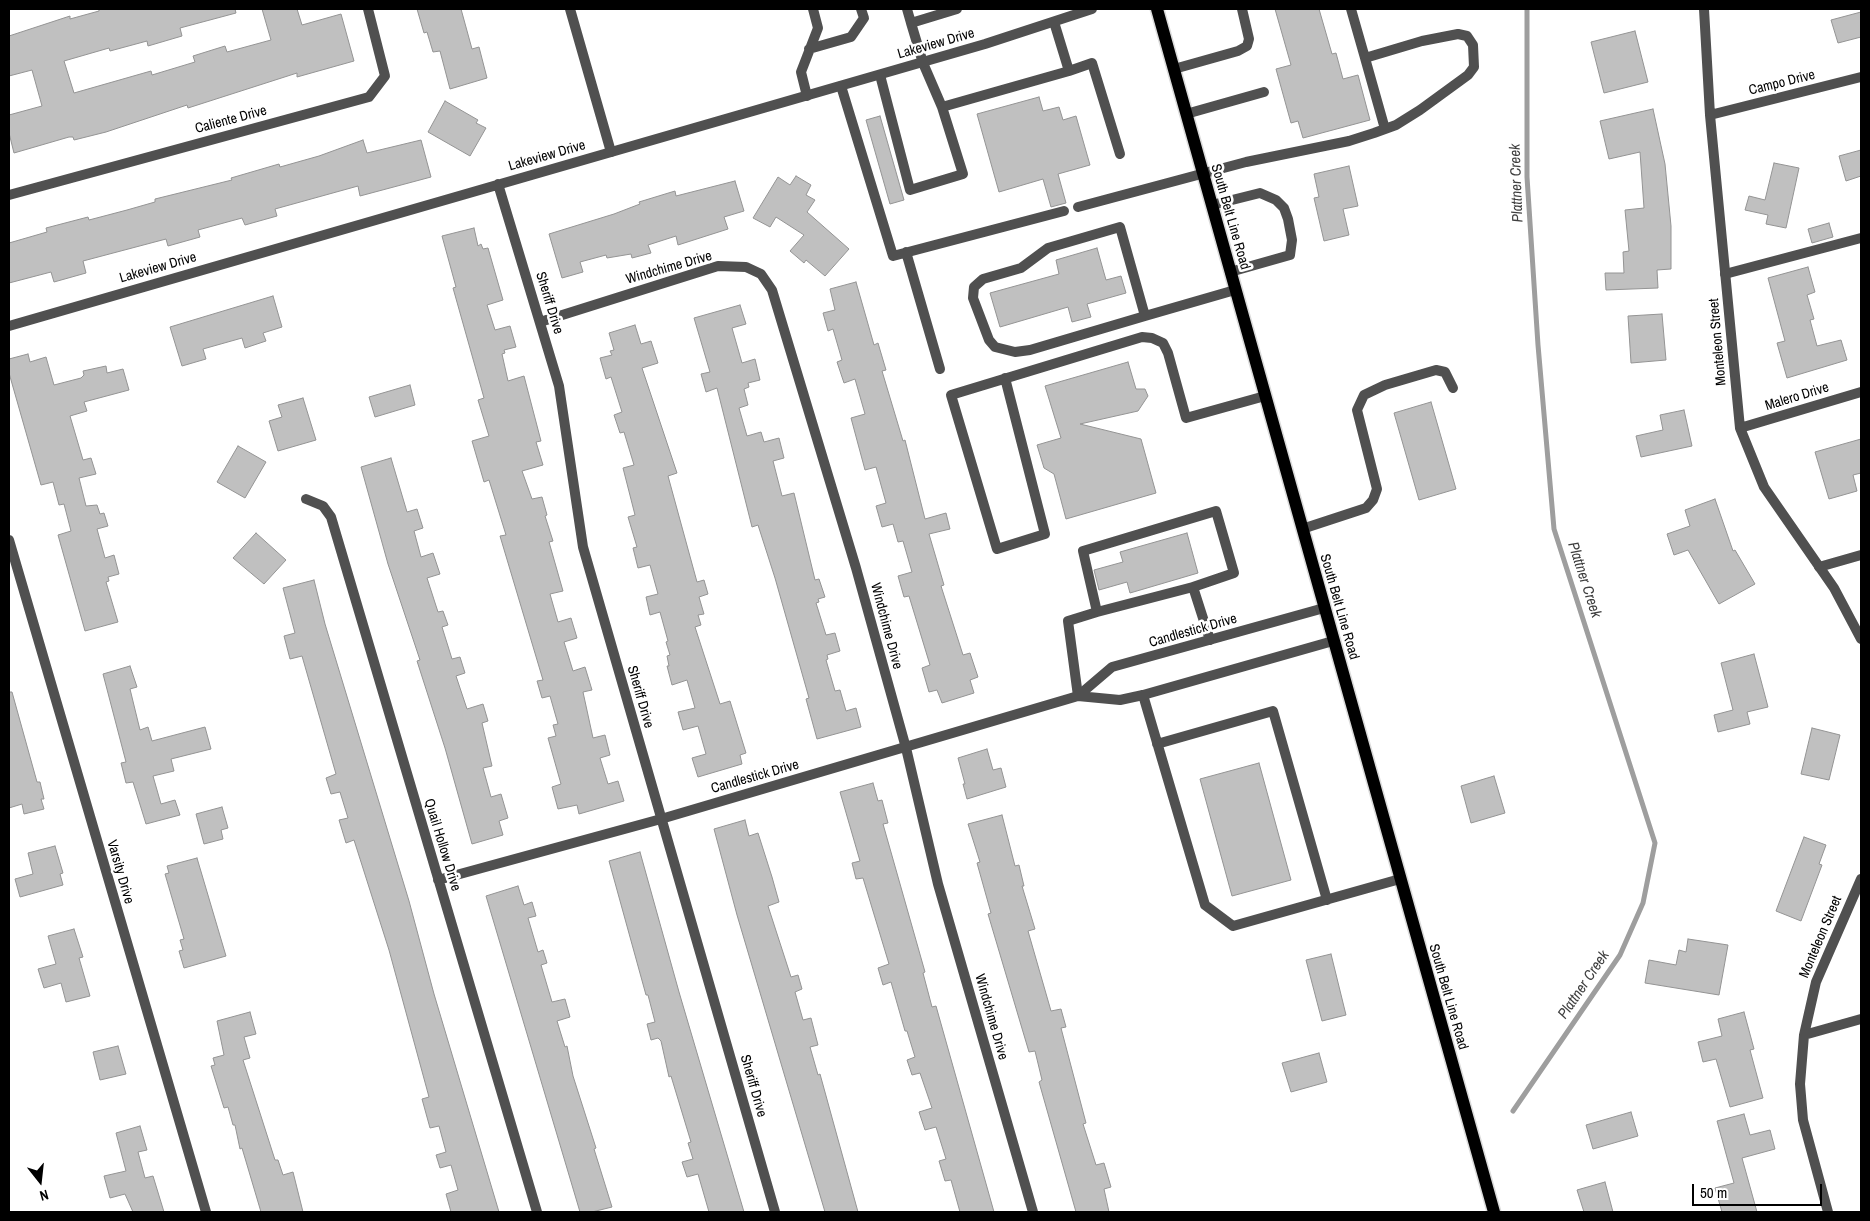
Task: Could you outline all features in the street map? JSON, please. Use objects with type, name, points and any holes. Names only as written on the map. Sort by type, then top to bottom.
[{"type":"main road","name":"South Belt Line Road","points":[[1157,9],[1494,1212]]},
{"type":"street","name":"Caliente Drive","points":[[9,195],[369,96],[385,76],[368,9]]},
{"type":"street","points":[[570,9],[611,152]]},
{"type":"street","points":[[807,96],[801,72],[818,28],[813,9]]},
{"type":"street","points":[[809,50],[851,37],[864,18],[861,9]]},
{"type":"street","points":[[880,75],[910,190],[964,174],[942,107],[923,62],[907,9]]},
{"type":"street","points":[[911,23],[957,9]]},
{"type":"street","name":"Lakeview Drive","points":[[9,326],[880,75],[1092,9]]},
{"type":"street","points":[[1174,69],[1238,51],[1247,46],[1249,39],[1242,9]]},
{"type":"street","points":[[1351,9],[1385,129]]},
{"type":"street","name":"Monteleon Street","points":[[1704,9],[1710,115],[1740,428],[1764,487],[1834,588],[1861,639]]},
{"type":"street","points":[[1054,22],[1068,71]]},
{"type":"street","points":[[1078,207],[1246,162],[1349,142],[1385,129],[1420,110],[1468,75],[1474,67],[1473,45],[1467,36],[1458,34],[1365,58]]},
{"type":"street","points":[[942,107],[1092,63],[1120,154]]},
{"type":"street","name":"Campo Drive","points":[[1710,115],[1861,77]]},
{"type":"street","points":[[841,86],[893,256],[1064,211]]},
{"type":"street","points":[[1186,114],[1264,92]]},
{"type":"street","name":"Sheriff Drive","points":[[498,184],[559,386],[583,547],[775,1212]]},
{"type":"street","points":[[1212,206],[1260,194],[1276,200],[1284,208],[1288,219],[1292,240],[1290,255],[1230,272]]},
{"type":"street","points":[[1145,316],[1120,227],[1048,248],[1021,268],[983,279],[974,287],[973,298],[989,340],[995,347],[1015,352],[1030,350],[1235,290]]},
{"type":"street","points":[[1725,274],[1861,238]]},
{"type":"street","points":[[906,252],[940,369]]},
{"type":"street","name":"Windchime Drive","points":[[540,322],[718,266],[746,267],[761,274],[772,290],[856,568],[906,748],[938,884],[1033,1212]]},
{"type":"street","points":[[1005,378],[1045,534],[998,549],[951,395],[1005,378],[1142,337],[1152,338],[1163,343],[1168,353],[1186,418],[1265,396]]},
{"type":"street","points":[[1302,529],[1366,508],[1374,500],[1377,489],[1358,410],[1364,395],[1384,386],[1436,370],[1445,372],[1453,388]]},
{"type":"street","name":"Malero Drive","points":[[1740,428],[1861,392]]},
{"type":"street","name":"Quail Hollow Drive","points":[[306,499],[323,506],[331,517],[537,1212]]},
{"type":"street","points":[[1078,696],[1068,621],[1193,587],[1234,573],[1216,511],[1083,552],[1097,612]]},
{"type":"street","name":"Varsity Drive","points":[[9,540],[206,1212]]},
{"type":"street","points":[[1819,567],[1861,555]]},
{"type":"street","points":[[1193,587],[1210,640]]},
{"type":"street","name":"Candlestick Drive","points":[[1078,696],[1112,667],[1324,608]]},
{"type":"street","name":"Candlestick Drive","points":[[438,880],[661,819],[1078,696],[1120,700],[1333,641]]},
{"type":"street","points":[[1142,695],[1205,905],[1233,926],[1400,879]]},
{"type":"street","points":[[1157,744],[1273,711],[1327,900]]},
{"type":"street","name":"Monteleon Street","points":[[1828,1212],[1803,1120],[1800,1084],[1804,1035],[1816,982],[1861,879]]},
{"type":"street","points":[[1804,1035],[1861,1019]]},
{"type":"building","points":[[99,9],[235,9],[236,13],[180,28],[182,36],[148,46],[147,41],[110,51],[109,48],[64,61],[74,93],[151,71],[152,75],[195,62],[193,56],[225,46],[227,52],[271,40],[262,9],[297,9],[302,25],[341,14],[354,61],[297,77],[297,73],[188,108],[187,105],[106,132],[74,140],[73,137],[69,137],[14,153],[9,133],[9,115],[42,106],[32,70],[9,76],[9,36],[70,16],[70,19],[99,11]]},
{"type":"building","points":[[417,9],[461,9],[472,49],[479,47],[487,78],[450,89],[440,51],[433,52],[427,32],[424,33]]},
{"type":"building","points":[[1275,9],[1319,9],[1332,54],[1336,53],[1343,79],[1358,75],[1370,120],[1303,138],[1298,121],[1291,123],[1276,69],[1291,65]]},
{"type":"building","points":[[1861,12],[1861,37],[1838,43],[1831,20]]},
{"type":"building","points":[[1635,31],[1648,82],[1604,93],[1591,42]]},
{"type":"building","points":[[1039,97],[1043,111],[1059,107],[1063,120],[1076,116],[1090,165],[1058,174],[1066,203],[1051,207],[1043,179],[999,192],[977,114]]},
{"type":"building","points":[[445,101],[478,120],[476,123],[486,128],[470,156],[428,132]]},
{"type":"building","points":[[1653,109],[1665,164],[1671,226],[1671,269],[1657,270],[1658,288],[1606,290],[1605,273],[1624,273],[1623,252],[1629,251],[1625,210],[1644,208],[1640,152],[1609,159],[1600,121]]},
{"type":"building","points":[[880,116],[904,200],[890,204],[866,120]]},
{"type":"building","points":[[363,140],[367,153],[421,140],[431,177],[360,196],[358,186],[275,209],[277,216],[245,225],[242,218],[198,230],[200,237],[168,246],[166,239],[83,261],[86,273],[54,282],[51,272],[9,283],[9,243],[47,232],[46,228],[88,217],[89,220],[127,210],[155,202],[155,199],[232,180],[231,178],[279,164],[280,167],[319,156]]},
{"type":"building","points":[[1861,150],[1861,176],[1846,181],[1839,156]]},
{"type":"building","points":[[1774,163],[1799,168],[1786,228],[1766,224],[1768,215],[1745,210],[1749,196],[1765,200]]},
{"type":"building","points":[[1349,166],[1358,206],[1343,209],[1349,235],[1324,241],[1314,198],[1319,197],[1314,174]]},
{"type":"building","points":[[796,176],[811,185],[806,195],[815,200],[807,212],[849,249],[825,276],[806,260],[804,263],[790,251],[804,235],[776,217],[770,227],[753,218],[778,177],[790,185]]},
{"type":"building","points":[[735,181],[744,211],[724,217],[728,229],[678,245],[676,236],[648,245],[651,253],[632,258],[631,254],[607,258],[606,255],[580,262],[583,272],[562,278],[549,234],[614,214],[640,204],[639,202],[675,191],[676,196]]},
{"type":"building","points":[[1829,223],[1833,237],[1812,243],[1808,229]]},
{"type":"building","points":[[474,228],[478,246],[481,244],[483,249],[488,248],[503,300],[487,305],[495,330],[510,326],[516,347],[504,350],[505,353],[502,354],[508,381],[524,376],[541,441],[536,442],[543,465],[522,471],[532,499],[542,497],[547,515],[545,516],[553,541],[549,542],[563,591],[550,594],[558,622],[571,618],[577,638],[564,642],[573,671],[585,667],[592,690],[583,692],[593,738],[605,735],[610,755],[600,758],[608,784],[618,781],[624,801],[579,814],[577,805],[558,809],[552,787],[561,784],[548,738],[556,736],[553,725],[558,724],[550,696],[542,698],[537,681],[543,680],[500,536],[506,535],[489,480],[484,482],[472,441],[489,436],[478,400],[484,398],[453,288],[456,287],[442,236]]},
{"type":"building","points":[[1097,248],[1106,280],[1121,276],[1126,293],[1087,304],[1091,317],[1072,322],[1068,307],[1000,327],[990,293],[1059,274],[1056,260]]},
{"type":"building","points":[[1808,267],[1815,292],[1807,295],[1814,319],[1810,320],[1817,346],[1841,340],[1847,360],[1787,378],[1777,343],[1785,341],[1768,278]]},
{"type":"building","points":[[856,282],[874,345],[878,343],[886,370],[882,371],[903,441],[905,440],[925,519],[946,513],[950,529],[929,534],[944,585],[941,586],[963,655],[970,653],[978,677],[970,680],[974,693],[942,703],[937,690],[929,692],[922,668],[930,665],[909,596],[904,597],[898,576],[912,572],[903,541],[898,542],[893,524],[882,527],[876,506],[886,503],[876,467],[865,470],[851,418],[865,414],[855,379],[844,383],[837,362],[842,360],[833,329],[828,331],[823,313],[835,310],[830,289]]},
{"type":"building","points":[[273,296],[282,327],[263,333],[266,341],[245,348],[242,338],[203,349],[206,359],[182,366],[170,327]]},
{"type":"building","points":[[740,305],[746,324],[732,328],[742,363],[755,359],[760,380],[748,383],[749,387],[744,389],[748,405],[739,408],[747,436],[761,432],[764,442],[779,438],[784,458],[773,461],[782,496],[794,493],[815,580],[819,579],[825,597],[818,599],[819,602],[816,603],[826,635],[835,633],[840,651],[827,655],[828,659],[826,660],[835,691],[840,690],[846,711],[856,708],[861,727],[817,739],[806,699],[809,698],[775,578],[758,525],[752,527],[717,388],[706,392],[701,374],[710,372],[694,318]]},
{"type":"building","points":[[1662,314],[1666,360],[1631,363],[1628,316]]},
{"type":"building","points":[[635,325],[641,344],[651,341],[658,363],[642,368],[677,473],[668,476],[697,582],[704,580],[708,594],[699,597],[704,614],[698,615],[701,625],[695,627],[720,704],[730,701],[746,753],[740,755],[742,764],[698,777],[692,758],[706,754],[698,726],[683,730],[678,712],[695,708],[687,680],[672,685],[667,666],[669,666],[667,656],[670,655],[666,642],[668,641],[660,612],[650,615],[646,597],[658,594],[650,565],[638,568],[633,548],[637,547],[628,517],[635,515],[623,468],[634,465],[624,432],[620,433],[614,415],[622,412],[611,377],[606,379],[600,358],[612,355],[610,351],[614,350],[609,333]]},
{"type":"building","points":[[28,354],[30,362],[46,357],[54,385],[81,378],[84,375],[83,371],[106,366],[107,373],[123,369],[129,390],[84,402],[87,411],[70,416],[83,460],[91,458],[96,474],[79,478],[86,506],[97,505],[100,514],[104,513],[108,526],[97,529],[105,558],[114,555],[119,574],[108,577],[109,581],[106,582],[118,622],[85,631],[58,535],[71,531],[64,504],[59,505],[53,482],[41,485],[9,373],[9,359]]},
{"type":"building","points":[[1128,362],[1136,389],[1145,389],[1148,396],[1138,411],[1080,424],[1141,439],[1156,493],[1066,519],[1054,474],[1044,468],[1037,445],[1061,438],[1045,386]]},
{"type":"building","points":[[410,385],[415,405],[375,417],[369,397]]},
{"type":"building","points":[[303,398],[316,440],[278,451],[269,421],[282,417],[278,405]]},
{"type":"building","points":[[1431,402],[1456,489],[1419,500],[1394,413]]},
{"type":"building","points":[[1684,410],[1692,446],[1641,457],[1636,436],[1663,430],[1660,415]]},
{"type":"building","points":[[1861,439],[1861,473],[1853,475],[1857,491],[1829,499],[1815,452]]},
{"type":"building","points":[[238,446],[266,462],[245,498],[217,482]]},
{"type":"building","points":[[391,458],[407,512],[417,509],[423,528],[414,531],[421,557],[433,553],[440,574],[427,578],[438,612],[443,611],[448,625],[442,627],[452,659],[460,657],[465,673],[456,676],[467,709],[483,704],[488,721],[482,723],[492,766],[483,768],[491,797],[501,794],[508,818],[499,821],[503,835],[472,844],[445,748],[417,661],[420,660],[388,564],[361,467]]},
{"type":"building","points":[[1715,499],[1733,551],[1735,550],[1755,584],[1719,604],[1688,550],[1674,555],[1667,534],[1690,526],[1685,510]]},
{"type":"building","points":[[256,533],[286,560],[264,584],[233,558]]},
{"type":"building","points":[[1187,533],[1198,573],[1130,593],[1127,582],[1099,590],[1094,570],[1123,562],[1120,552]]},
{"type":"building","points":[[314,580],[325,624],[409,901],[434,994],[499,1212],[451,1212],[446,1194],[458,1190],[451,1165],[440,1168],[436,1155],[446,1152],[439,1126],[430,1128],[422,1099],[429,1097],[389,950],[354,840],[346,843],[339,820],[348,818],[340,792],[331,794],[326,778],[336,774],[302,656],[290,659],[284,636],[295,633],[283,588]]},
{"type":"building","points":[[1754,654],[1768,707],[1747,712],[1750,724],[1718,732],[1714,715],[1733,710],[1721,663]]},
{"type":"building","points":[[130,666],[137,687],[130,689],[140,730],[148,727],[152,741],[205,727],[211,749],[171,759],[174,771],[153,776],[161,804],[175,800],[180,815],[146,824],[133,782],[126,783],[121,763],[126,762],[103,674]]},
{"type":"building","points":[[9,692],[12,692],[37,782],[40,782],[44,799],[41,799],[44,809],[24,814],[22,804],[9,808]]},
{"type":"building","points":[[1812,728],[1840,735],[1829,780],[1801,774]]},
{"type":"building","points":[[987,749],[993,770],[1001,768],[1006,787],[967,799],[958,758]]},
{"type":"building","points":[[1259,763],[1291,880],[1232,896],[1200,779]]},
{"type":"building","points":[[1494,776],[1505,813],[1471,823],[1461,786]]},
{"type":"building","points":[[873,783],[878,801],[882,800],[888,823],[883,824],[925,972],[923,973],[932,1007],[936,1006],[994,1212],[960,1212],[951,1180],[945,1181],[939,1161],[946,1159],[936,1127],[925,1130],[919,1112],[932,1108],[920,1073],[912,1075],[907,1060],[915,1057],[907,1031],[905,1031],[891,982],[883,985],[878,968],[889,964],[863,878],[856,879],[852,863],[860,861],[840,792]]},
{"type":"building","points":[[222,807],[228,828],[221,830],[223,839],[204,844],[196,814]]},
{"type":"building","points":[[1002,815],[1015,866],[1019,865],[1024,886],[1022,886],[1035,929],[1028,931],[1051,1011],[1061,1009],[1066,1027],[1061,1028],[1086,1123],[1083,1124],[1096,1165],[1104,1163],[1111,1187],[1104,1189],[1109,1212],[1076,1212],[1039,1082],[1042,1080],[1035,1051],[1029,1052],[988,914],[991,913],[977,863],[980,862],[968,824]]},
{"type":"building","points":[[745,820],[749,836],[758,833],[772,877],[779,902],[768,906],[791,977],[798,975],[802,989],[795,992],[803,1020],[811,1018],[818,1045],[810,1047],[818,1075],[820,1074],[858,1212],[825,1212],[737,915],[714,829]]},
{"type":"building","points":[[1804,837],[1826,845],[1819,864],[1822,865],[1801,921],[1776,911]]},
{"type":"building","points":[[55,846],[63,873],[60,874],[63,885],[20,897],[15,879],[33,874],[28,853]]},
{"type":"building","points":[[640,852],[744,1212],[709,1212],[698,1174],[687,1177],[682,1162],[693,1159],[688,1143],[691,1142],[671,1076],[669,1077],[661,1041],[658,1038],[651,1040],[647,1024],[655,1022],[609,861]]},
{"type":"building","points":[[197,858],[226,956],[184,968],[179,951],[183,950],[180,940],[184,939],[165,874],[169,873],[167,866]]},
{"type":"building","points":[[518,886],[524,905],[532,902],[536,916],[528,918],[538,952],[543,950],[547,963],[541,965],[552,1002],[565,999],[570,1017],[557,1021],[565,1047],[567,1046],[573,1076],[612,1207],[592,1212],[580,1212],[486,896]]},
{"type":"building","points":[[74,929],[83,957],[79,958],[90,996],[66,1002],[61,983],[44,988],[38,969],[56,964],[48,936]]},
{"type":"building","points":[[1688,939],[1728,945],[1719,995],[1645,983],[1649,960],[1676,965],[1679,950],[1686,952]]},
{"type":"building","points":[[1331,954],[1346,1015],[1322,1021],[1306,960]]},
{"type":"building","points":[[250,1012],[256,1034],[244,1037],[250,1058],[243,1060],[275,1160],[278,1160],[283,1175],[293,1172],[303,1212],[261,1212],[242,1148],[240,1149],[235,1125],[233,1125],[228,1107],[224,1108],[211,1066],[215,1065],[213,1058],[224,1055],[217,1021]]},
{"type":"building","points":[[1744,1012],[1754,1049],[1750,1050],[1763,1098],[1730,1107],[1716,1059],[1703,1062],[1698,1042],[1722,1036],[1718,1019]]},
{"type":"building","points":[[118,1046],[126,1074],[100,1080],[93,1052]]},
{"type":"building","points":[[1319,1053],[1327,1082],[1291,1092],[1282,1063]]},
{"type":"building","points":[[1631,1112],[1638,1136],[1593,1149],[1586,1125]]},
{"type":"building","points":[[1744,1114],[1750,1135],[1770,1130],[1775,1149],[1742,1158],[1757,1212],[1722,1212],[1715,1188],[1734,1183],[1717,1121]]},
{"type":"building","points":[[140,1126],[147,1150],[138,1152],[145,1178],[153,1176],[164,1212],[133,1212],[125,1194],[110,1198],[104,1176],[126,1171],[116,1133]]},
{"type":"building","points":[[1605,1182],[1613,1212],[1584,1212],[1577,1190]]},
{"type":"waterway","name":"Plattner Creek","points":[[1513,1111],[1620,955],[1643,903],[1655,843],[1554,529],[1538,345],[1527,177],[1527,9]]}]
